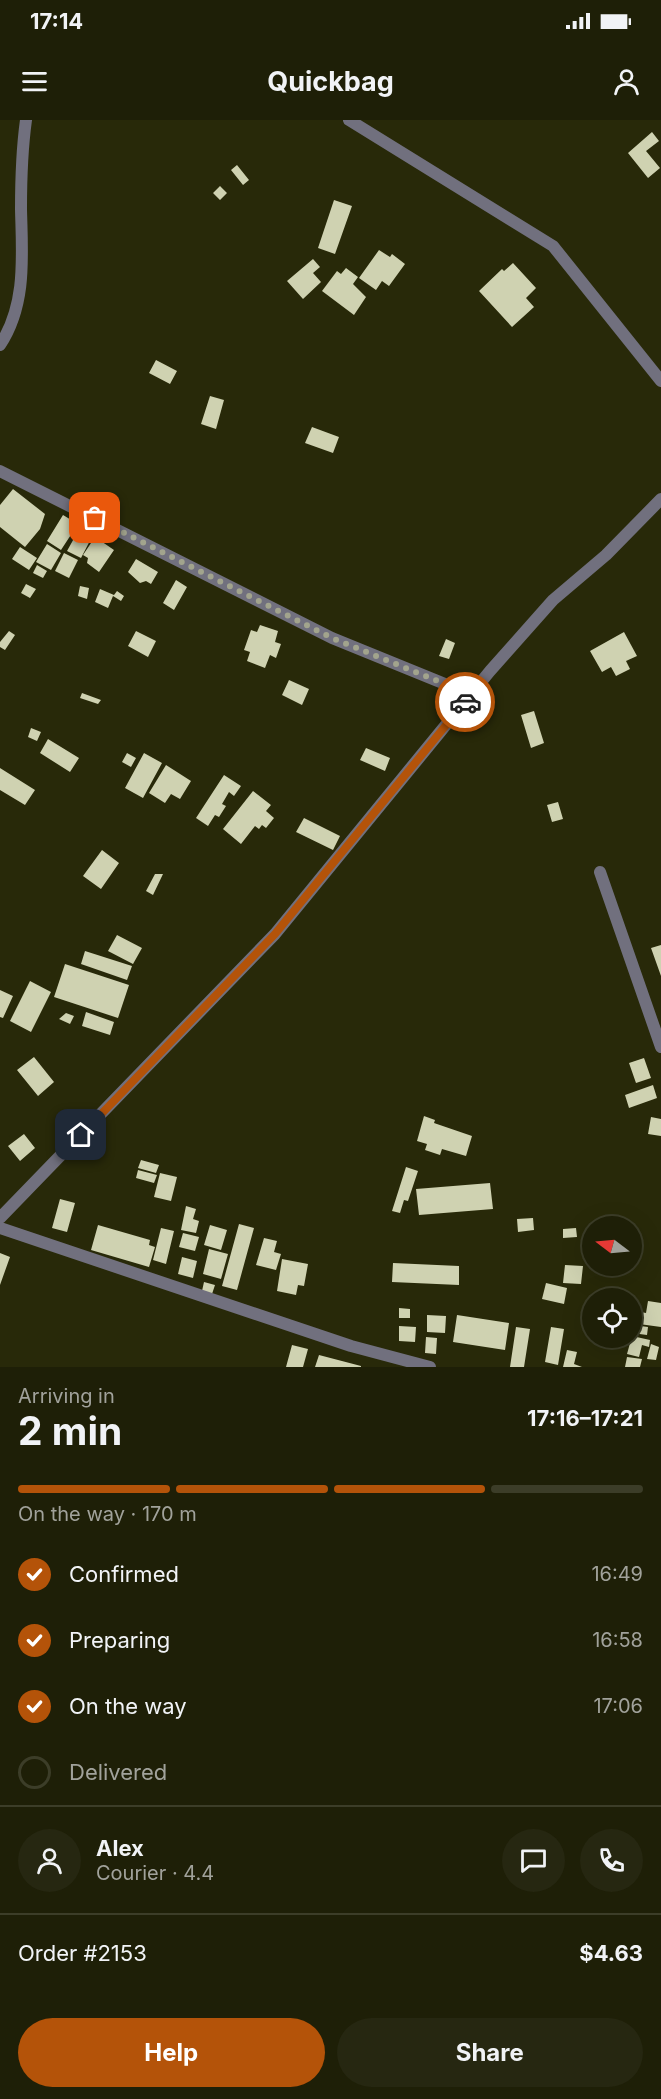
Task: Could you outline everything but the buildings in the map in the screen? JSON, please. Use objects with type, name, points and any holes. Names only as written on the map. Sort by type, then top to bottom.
[{"type":"street","points":[[0,345],[6,336],[20,294],[23,266],[22,169],[27,120]]},
{"type":"street","points":[[349,120],[553,246],[661,381]]},
{"type":"street","points":[[0,471],[332,638],[472,695]]},
{"type":"street","points":[[0,1218],[275,934],[553,600],[606,555],[661,499]]},
{"type":"street","points":[[600,872],[661,1047]]},
{"type":"street","points":[[0,1228],[351,1346],[430,1367]]},
{"type":"way so far","points":[[95,518],[332,638],[472,695],[465,702]]},
{"type":"route","points":[[81,1135],[275,934],[394,792],[465,702]]}]
